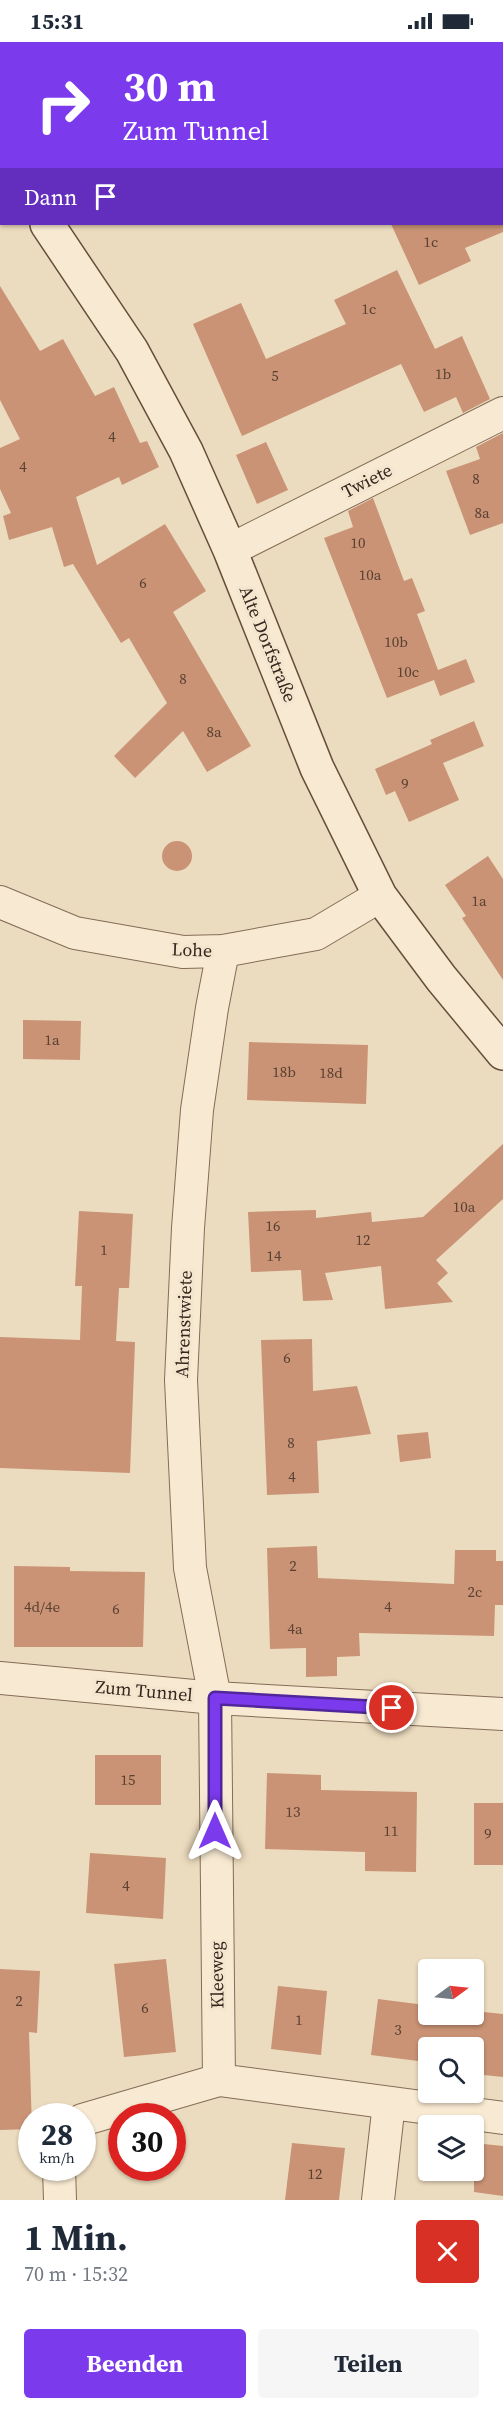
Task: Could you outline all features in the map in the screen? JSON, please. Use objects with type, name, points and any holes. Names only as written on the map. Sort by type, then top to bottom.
[{"type":"street","name":"Alte Dorfstraße","points":[[48,225],[132,351],[186,451],[230,550],[317,768],[380,896],[441,978],[503,1053]]},
{"type":"street","name":"Twiete","points":[[230,550],[503,413]]},
{"type":"street","name":"Lohe","points":[[0,902],[75,933],[183,952],[223,951],[316,934],[380,896]]},
{"type":"street","name":"Ahrenstwiete","points":[[215,1698],[190,1568],[182,1380],[188,1228],[198,1110],[212,1008],[223,951]]},
{"type":"street","name":"Zum Tunnel","points":[[0,1678],[215,1698],[503,1714]]},
{"type":"street","name":"Kleeweg","points":[[215,1698],[219,2080]]},
{"type":"street","points":[[96,2116],[219,2080],[503,2118]]},
{"type":"street","points":[[378,2200],[389,2103]]},
{"type":"street","points":[[59,2181],[60,2200]]},
{"type":"building","points":[[391,225],[503,225],[503,232],[465,248],[471,261],[419,285]]},
{"type":"building","points":[[397,270],[435,349],[462,336],[490,399],[463,413],[456,397],[424,412],[401,364],[242,436],[193,324],[241,303],[266,359],[346,324],[334,300]]},
{"type":"building","points":[[0,286],[40,351],[63,339],[95,396],[114,387],[140,443],[147,441],[159,467],[122,485],[119,477],[76,497],[97,565],[165,524],[206,591],[173,612],[251,746],[207,772],[183,731],[135,778],[114,756],[167,703],[129,638],[121,643],[73,564],[64,567],[52,527],[9,540],[3,516],[11,513],[0,489],[0,448],[20,439],[0,400]]},
{"type":"building","points":[[503,433],[503,523],[470,535],[446,471],[480,459],[476,447]]},
{"type":"building","points":[[266,442],[288,490],[257,504],[236,455]]},
{"type":"building","points":[[373,498],[404,581],[412,578],[425,611],[417,614],[438,670],[466,659],[475,682],[440,696],[434,680],[387,698],[324,538],[353,527],[348,511]]},
{"type":"building","points":[[474,721],[484,746],[443,763],[459,800],[409,822],[395,791],[386,795],[375,769],[432,744],[430,740]]},
{"type":"building","points":[[177,841],[188,845],[192,856],[188,867],[177,871],[166,867],[162,856],[166,845]]},
{"type":"building","points":[[488,856],[503,879],[503,980],[462,918],[466,916],[445,885]]},
{"type":"building","points":[[23,1020],[81,1021],[80,1060],[23,1059]]},
{"type":"building","points":[[249,1042],[368,1045],[366,1104],[247,1100]]},
{"type":"building","points":[[503,1144],[503,1199],[436,1260],[448,1273],[437,1283],[453,1302],[385,1309],[381,1266],[325,1273],[333,1300],[303,1301],[301,1270],[251,1272],[248,1212],[316,1210],[316,1218],[371,1212],[372,1222],[423,1217]]},
{"type":"building","points":[[79,1211],[133,1214],[129,1288],[119,1288],[116,1341],[135,1342],[130,1473],[0,1468],[0,1337],[80,1340],[82,1286],[75,1286]]},
{"type":"building","points":[[312,1339],[313,1391],[357,1386],[371,1434],[317,1441],[319,1493],[267,1495],[261,1340]]},
{"type":"building","points":[[428,1432],[431,1458],[400,1462],[397,1435]]},
{"type":"building","points":[[317,1546],[318,1578],[454,1584],[455,1550],[496,1550],[496,1561],[503,1561],[503,1605],[495,1605],[494,1636],[359,1633],[360,1656],[337,1657],[337,1676],[306,1677],[306,1648],[270,1649],[267,1548]]},
{"type":"building","points":[[14,1566],[70,1567],[70,1571],[145,1572],[143,1647],[14,1647]]},
{"type":"building","points":[[95,1755],[161,1755],[161,1805],[95,1805]]},
{"type":"building","points":[[267,1773],[321,1775],[321,1790],[417,1792],[416,1872],[365,1871],[365,1852],[265,1849]]},
{"type":"building","points":[[474,1803],[503,1803],[503,1865],[474,1865]]},
{"type":"building","points":[[90,1853],[166,1858],[163,1919],[86,1913]]},
{"type":"building","points":[[166,1959],[176,2052],[124,2057],[114,1964]]},
{"type":"building","points":[[0,1969],[40,1971],[37,2033],[29,2032],[31,2103],[18,2103],[18,2129],[0,2130]]},
{"type":"building","points":[[278,1986],[327,1991],[321,2055],[271,2049]]},
{"type":"building","points":[[378,1999],[418,2004],[418,2025],[484,2025],[484,2012],[503,2014],[503,2077],[484,2075],[484,2037],[418,2037],[418,2061],[371,2055]]},
{"type":"building","points":[[292,2143],[345,2148],[339,2200],[285,2200]]},
{"type":"building","points":[[484,2144],[503,2146],[503,2196],[474,2192],[474,2181],[484,2181]]},
{"type":"route","points":[[215,1831],[215,1698],[392,1708]]}]
